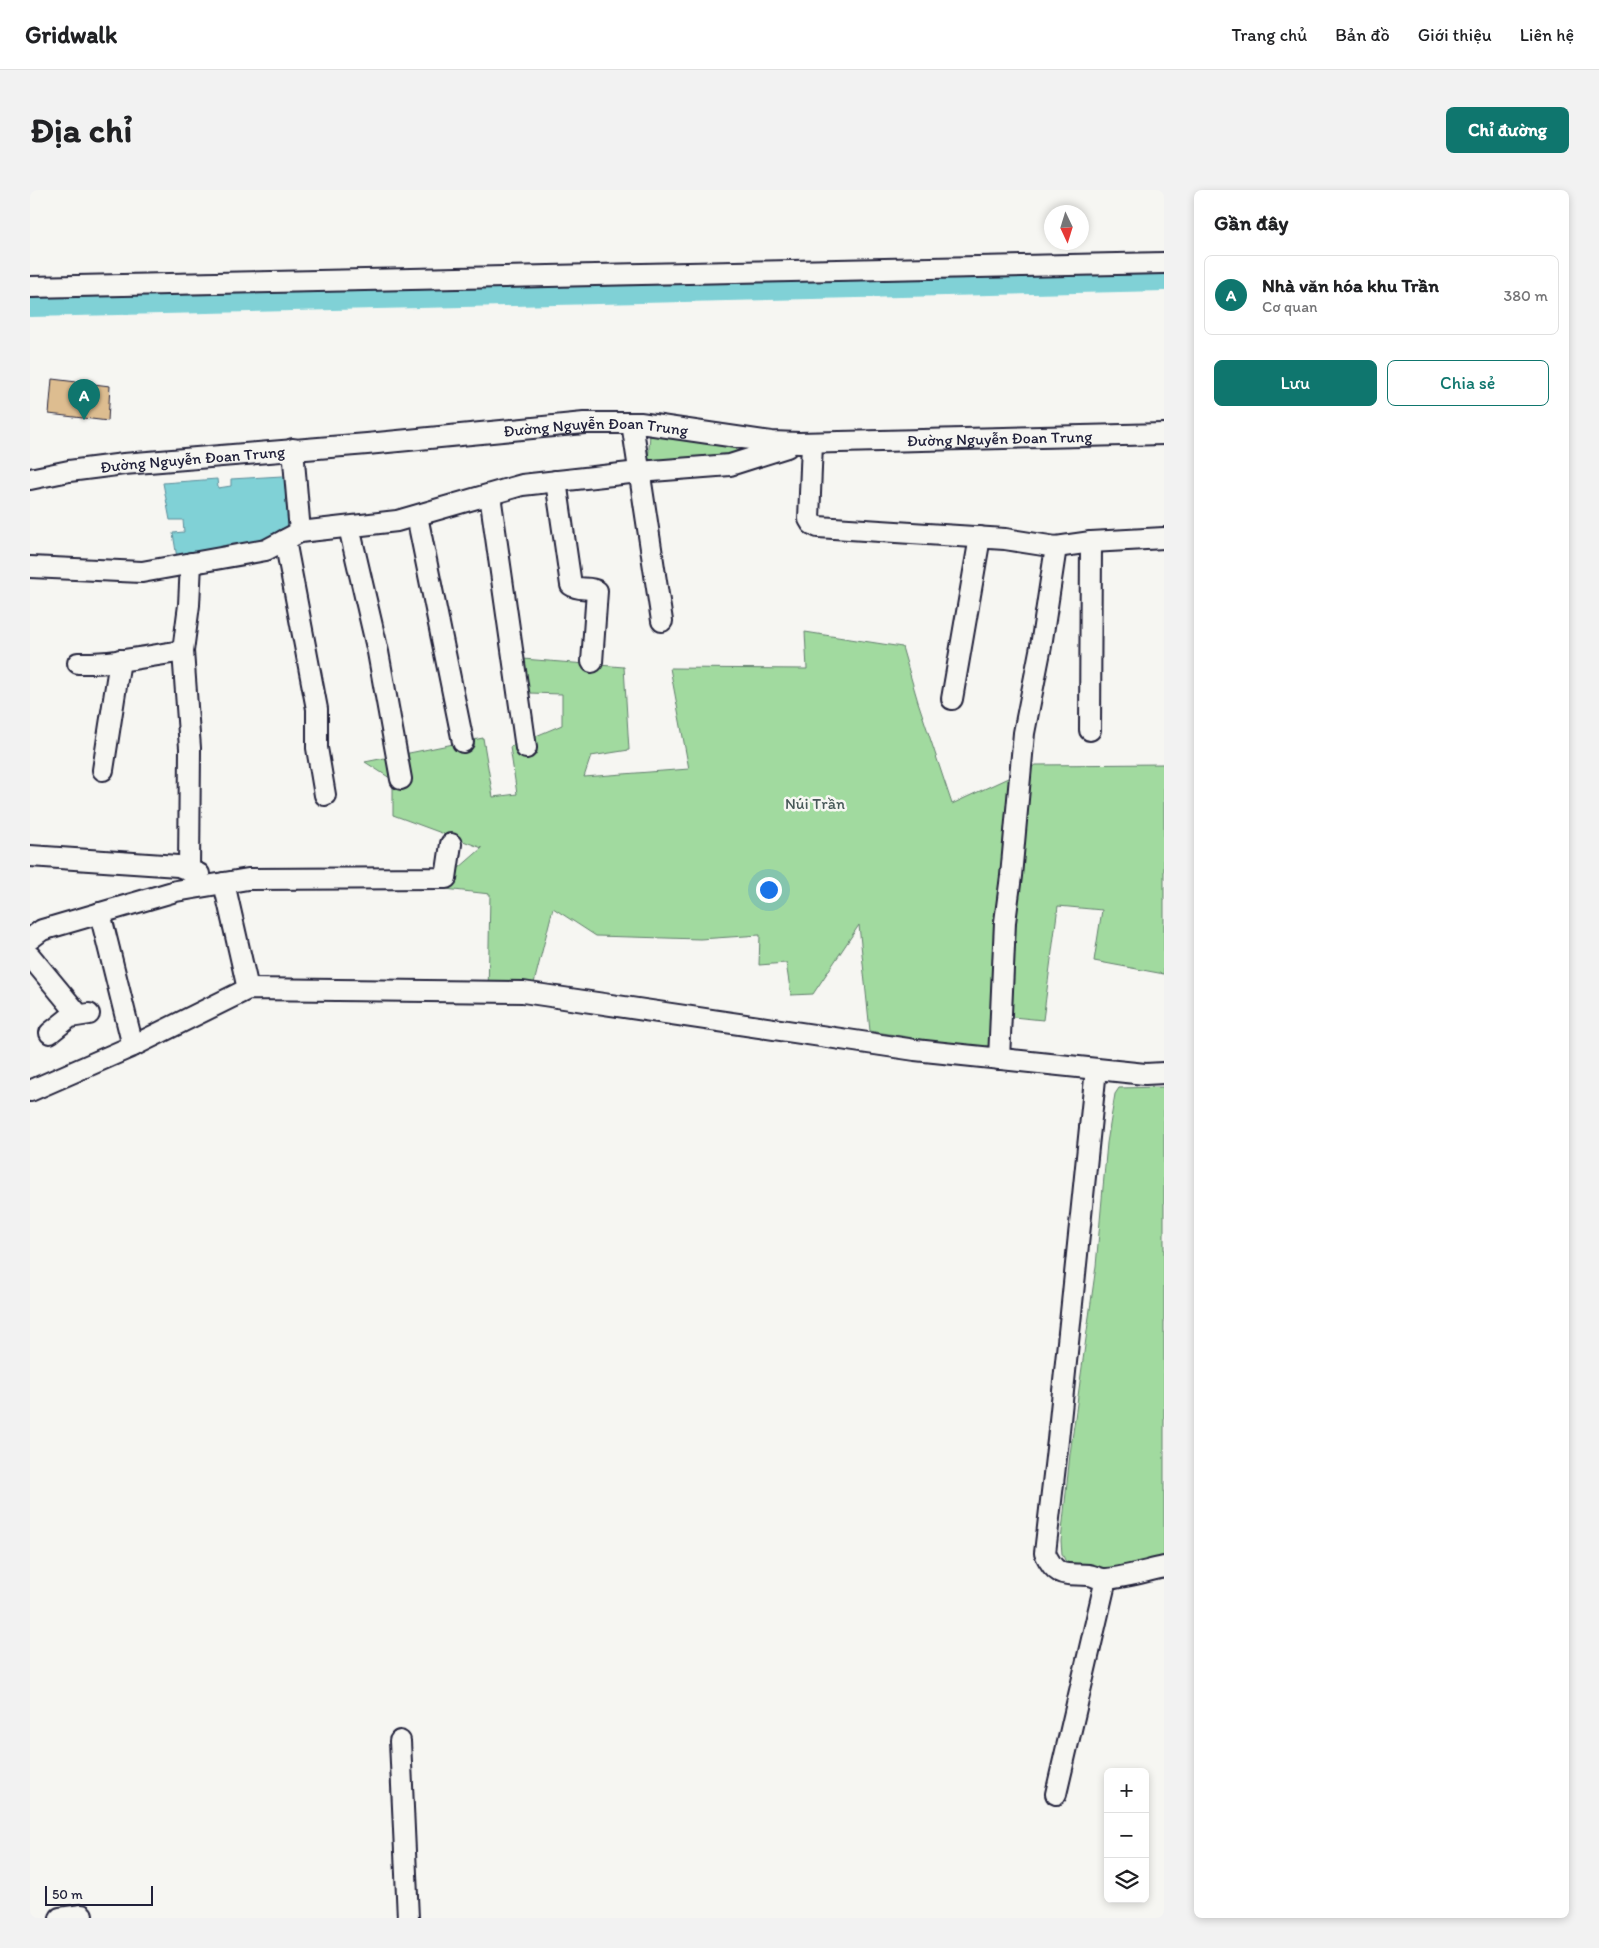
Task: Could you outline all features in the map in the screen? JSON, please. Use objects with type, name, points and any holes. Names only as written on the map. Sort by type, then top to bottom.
[{"type":"street","points":[[30,288],[1164,263]]},
{"type":"street","name":"Đường Nguyễn Đoan Trung","points":[[30,479],[102,466],[367,444],[584,423],[632,423],[771,442],[805,443],[1164,434]]},
{"type":"street","points":[[632,423],[662,622]]},
{"type":"street","points":[[30,567],[142,572],[266,550],[292,536],[397,521],[522,486],[639,472],[730,465],[805,443],[809,519],[812,524],[818,527],[1005,539],[1056,547],[1092,542],[1164,538]]},
{"type":"street","points":[[293,450],[292,536],[317,709],[317,748],[325,795]]},
{"type":"street","points":[[556,481],[571,585],[575,588],[594,589],[597,591],[592,662]]},
{"type":"street","points":[[490,495],[526,748]]},
{"type":"street","points":[[417,516],[463,742]]},
{"type":"street","points":[[349,527],[384,680],[401,779]]},
{"type":"street","points":[[952,699],[980,537]]},
{"type":"street","points":[[1090,730],[1092,542]]},
{"type":"street","points":[[999,1059],[1005,922],[1024,733],[1041,646],[1056,547]]},
{"type":"street","points":[[189,871],[190,748],[183,651],[189,605],[191,563]]},
{"type":"street","points":[[78,664],[103,664],[183,651]]},
{"type":"street","points":[[103,770],[120,660]]},
{"type":"street","points":[[30,939],[42,930],[176,891],[248,879],[446,878],[451,844]]},
{"type":"street","points":[[30,856],[178,866],[224,883]]},
{"type":"street","points":[[224,883],[248,989]]},
{"type":"street","points":[[100,913],[133,1046]]},
{"type":"street","points":[[30,956],[84,1014],[70,1017],[50,1032]]},
{"type":"street","points":[[30,1090],[133,1046],[248,989],[523,992],[915,1050],[1145,1074],[1164,1073]]},
{"type":"street","points":[[1096,1069],[1045,1553],[1050,1564],[1059,1572],[1070,1576],[1088,1575],[1106,1579],[1164,1567]]},
{"type":"street","points":[[1056,1794],[1106,1579]]},
{"type":"street","points":[[400,1741],[408,1918]]},
{"type":"street","points":[[60,1918],[82,1915]]},
{"type":"green space","points":[[650,433],[737,446],[736,459],[648,464]]},
{"type":"green space","name":"Núi Trần","points":[[805,632],[902,647],[952,804],[1036,765],[1164,764],[1164,974],[1094,961],[1102,910],[1058,906],[1043,1020],[993,1015],[989,1050],[870,1031],[859,925],[813,994],[791,995],[786,963],[759,965],[760,935],[700,939],[596,936],[553,908],[529,1003],[488,996],[490,894],[436,888],[482,848],[393,815],[393,780],[365,762],[483,738],[493,797],[517,794],[510,747],[562,725],[562,694],[529,693],[523,659],[624,667],[629,750],[591,756],[584,777],[689,769],[670,668],[807,669]]},
{"type":"green space","points":[[1164,1087],[1164,1559],[1103,1569],[1078,1566],[1066,1562],[1062,1554],[1061,1541],[1070,1454],[1096,1266],[1107,1143],[1115,1094],[1119,1088]]},
{"type":"water","points":[[282,476],[289,478],[292,530],[270,541],[231,549],[230,544],[222,546],[222,550],[177,558],[173,533],[184,532],[183,520],[170,520],[163,483],[217,479],[218,488],[231,486],[231,479]]},
{"type":"building","points":[[52,379],[110,386],[108,421],[49,414]]},
{"type":"waterway","points":[[30,304],[1164,278]]},
{"type":"place","name":"Nhà văn hóa khu Trần","points":[[84,420]]}]
